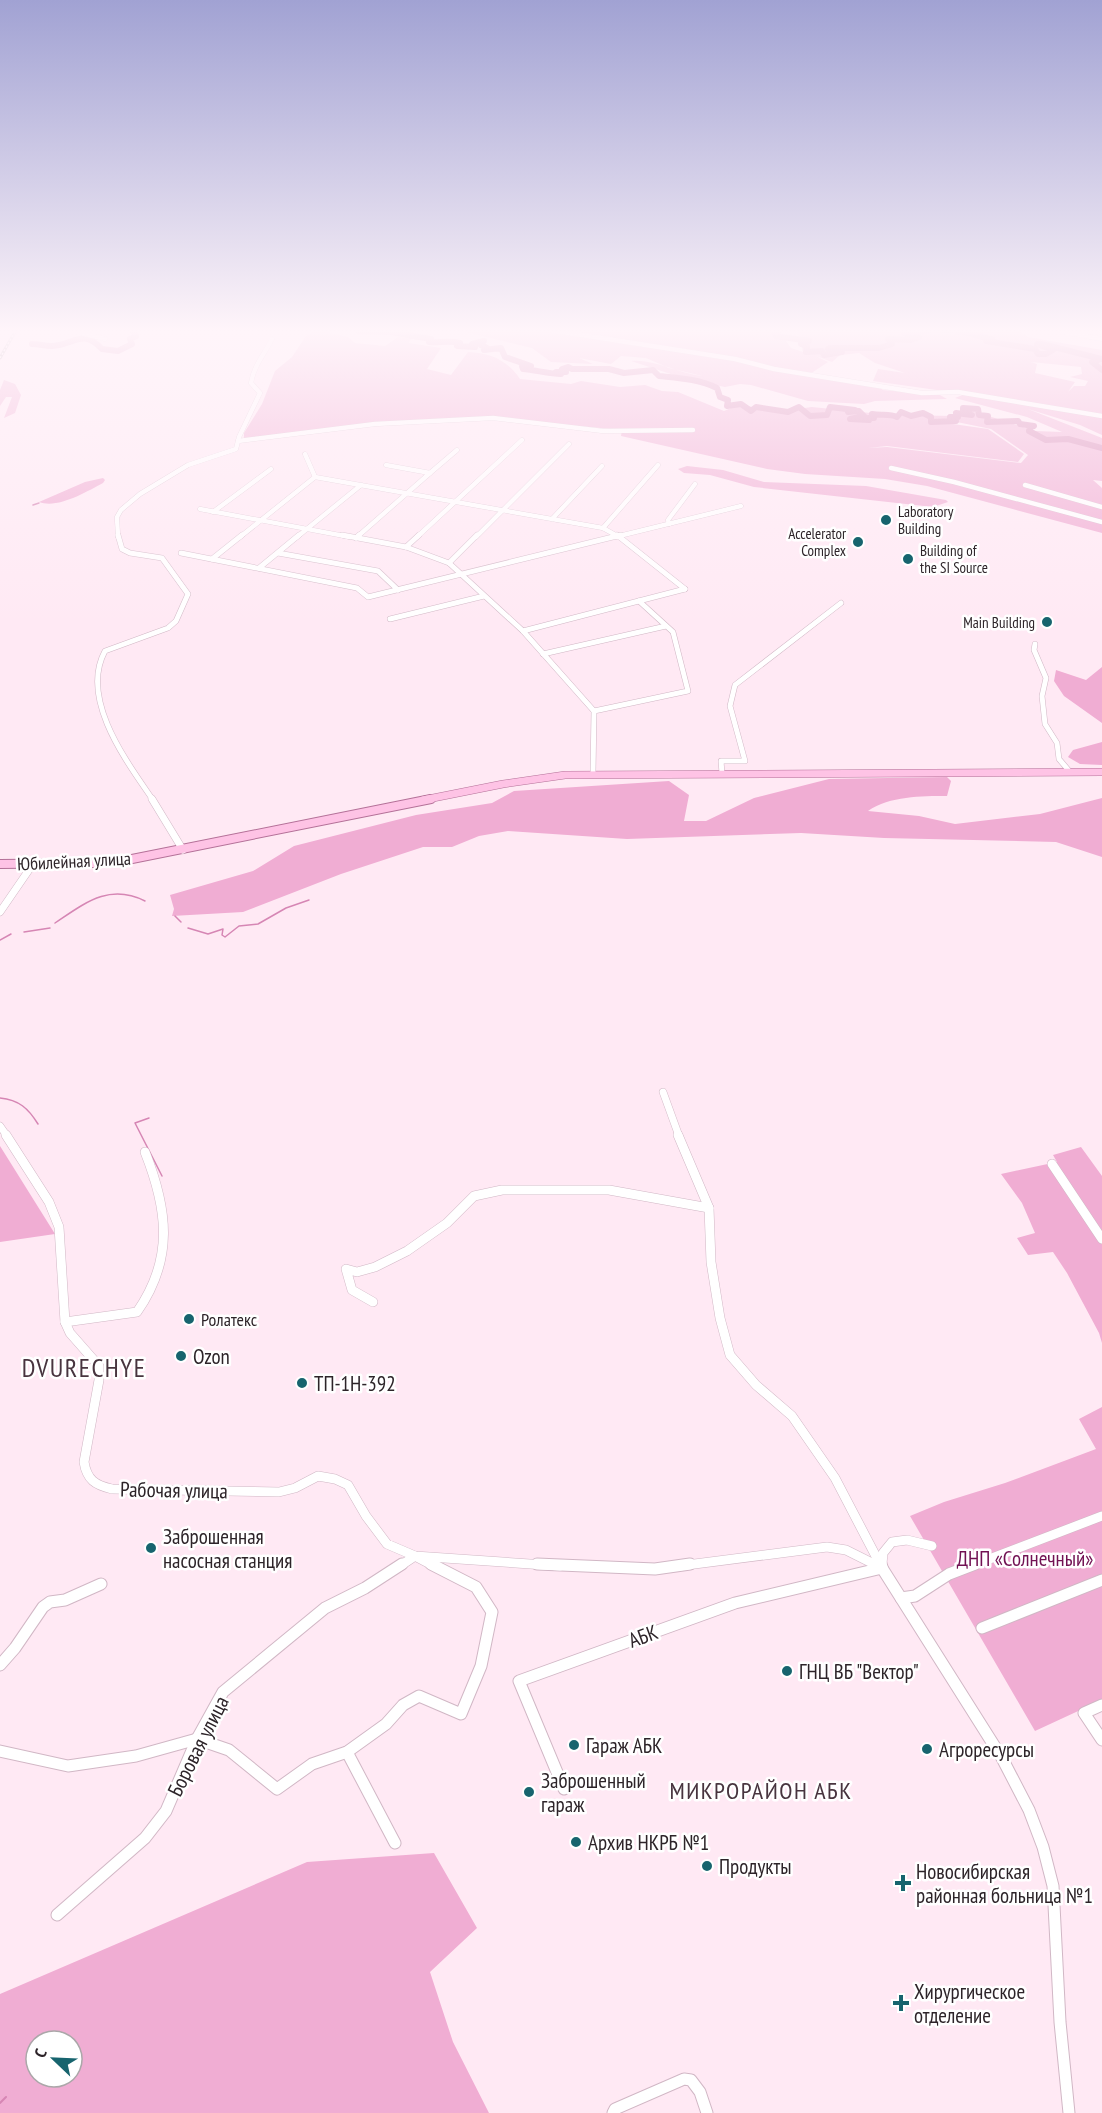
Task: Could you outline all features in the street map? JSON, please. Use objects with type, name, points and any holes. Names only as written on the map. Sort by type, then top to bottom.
[{"type":"main road","name":"Юбилейная улица","points":[[0,864],[115,862],[502,784],[593,773],[1102,772]]},
{"type":"street","points":[[183,850],[112,733],[98,698],[98,677],[105,651],[168,628],[176,621],[188,594],[162,558],[130,553],[122,549],[117,518],[122,508],[158,482],[195,462],[230,453],[237,447],[244,429]]},
{"type":"street","points":[[238,441],[338,429]]},
{"type":"street","points":[[590,429],[693,430]]},
{"type":"street","points":[[406,547],[522,440]]},
{"type":"street","points":[[449,563],[569,444]]},
{"type":"street","points":[[356,538],[457,450]]},
{"type":"street","points":[[305,454],[315,477]]},
{"type":"street","points":[[386,465],[430,473]]},
{"type":"street","points":[[603,528],[658,465]]},
{"type":"street","points":[[552,519],[602,466]]},
{"type":"street","points":[[891,468],[954,482],[1102,522]]},
{"type":"street","points":[[213,512],[271,469]]},
{"type":"street","points":[[212,559],[315,477],[603,528],[618,536],[685,589],[523,631]]},
{"type":"street","points":[[669,524],[668,520],[695,484]]},
{"type":"street","points":[[259,568],[361,485]]},
{"type":"street","points":[[1025,485],[1102,507]]},
{"type":"street","points":[[181,553],[357,588],[368,597],[741,506]]},
{"type":"street","points":[[200,509],[406,547],[449,563],[523,631],[594,711],[593,773]]},
{"type":"street","points":[[278,553],[378,572],[398,590]]},
{"type":"street","points":[[390,619],[484,597]]},
{"type":"street","points":[[594,711],[688,691],[673,632],[639,601]]},
{"type":"street","points":[[722,772],[721,761],[745,761],[730,706],[735,685],[841,603]]},
{"type":"street","points":[[543,654],[666,626]]},
{"type":"street","points":[[1035,644],[1034,650],[1046,678],[1042,696],[1045,724],[1057,743],[1055,752],[1058,759],[1070,772]]},
{"type":"street","points":[[0,912],[33,864]]},
{"type":"street","points":[[663,1092],[671,1108],[678,1135],[709,1208],[711,1262],[720,1318],[730,1355],[756,1385],[792,1416],[835,1478],[882,1568],[1002,1758],[1029,1810],[1043,1847],[1053,1886],[1060,2022],[1069,2113]]},
{"type":"street","points":[[0,1126],[49,1202],[59,1227],[65,1322],[137,1312],[146,1301],[165,1244],[159,1199],[152,1167],[145,1152]]},
{"type":"street","points":[[1052,1164],[1102,1239]]},
{"type":"street","points":[[373,1302],[352,1290],[346,1269],[357,1272],[375,1267],[406,1251],[447,1223],[474,1197],[502,1190],[609,1190],[709,1208]]},
{"type":"street","name":"Рабочая улица","points":[[65,1322],[70,1333],[99,1366],[99,1380],[84,1462],[86,1476],[94,1485],[112,1489],[279,1492],[295,1488],[318,1476],[335,1479],[348,1485],[366,1516],[387,1544],[415,1556]]},
{"type":"street","points":[[901,1598],[915,1596],[949,1574],[1102,1516]]},
{"type":"street","points":[[882,1568],[881,1553],[884,1547],[897,1539],[911,1539],[932,1546]]},
{"type":"street","points":[[415,1556],[594,1568],[655,1569],[827,1547],[846,1550],[882,1568]]},
{"type":"street","points":[[0,1751],[68,1766],[136,1756],[197,1739],[229,1750],[277,1789],[312,1764],[347,1752],[386,1724],[403,1706],[419,1696],[461,1714],[481,1666],[492,1612],[476,1587],[415,1556]]},
{"type":"street","name":"Боровая улица","points":[[57,1915],[145,1838],[166,1811],[197,1739],[222,1692],[325,1608],[365,1588],[415,1556]]},
{"type":"street","name":"АБК","points":[[564,1789],[519,1681],[735,1603],[882,1568]]},
{"type":"street","points":[[982,1628],[1102,1580]]},
{"type":"street","points":[[0,1665],[15,1648],[43,1607],[50,1602],[65,1600],[100,1584]]},
{"type":"street","points":[[1102,1705],[1084,1713],[1102,1740]]},
{"type":"street","points":[[347,1752],[395,1843]]},
{"type":"street","points":[[613,2113],[615,2109],[684,2079],[691,2080],[700,2092],[707,2113]]},
{"type":"green space","points":[[247,429],[336,429],[244,439]]},
{"type":"green space","points":[[607,429],[985,429],[1024,454],[1018,462],[887,446],[868,448],[887,447],[1021,463],[1028,455],[989,429],[1062,432],[1054,429],[1078,429],[1102,438],[1102,481],[1093,480],[1102,488],[1102,533],[927,486],[885,479],[767,469],[621,436],[622,430]]},
{"type":"green space","points":[[1088,429],[1102,429],[1102,435]]},
{"type":"green space","points":[[687,466],[723,470],[764,482],[866,486],[948,502],[933,507],[754,487],[710,475],[684,473],[678,469]]},
{"type":"green space","points":[[103,478],[105,480],[103,483],[72,498],[47,504],[39,502],[85,482]]},
{"type":"green space","points":[[1102,667],[1102,723],[1064,696],[1054,681],[1056,670],[1086,680]]},
{"type":"green space","points":[[1102,742],[1102,765],[1080,764],[1068,757],[1073,750]]},
{"type":"green space","points":[[947,777],[951,781],[947,796],[896,800],[868,811],[919,816],[955,824],[1040,814],[1102,798],[1102,857],[1056,842],[884,838],[801,833],[627,839],[508,831],[479,836],[452,847],[423,847],[341,874],[243,912],[172,916],[174,909],[170,895],[253,871],[294,846],[416,815],[492,803],[514,791],[669,781],[689,795],[684,821],[706,821],[754,798],[829,779]]},
{"type":"green space","points":[[0,1146],[55,1234],[0,1242]]},
{"type":"green space","points":[[1081,1147],[1102,1176],[1102,1343],[1067,1273],[1053,1252],[1028,1255],[1017,1238],[1035,1233],[1022,1203],[1001,1174],[1057,1162],[1053,1155]]},
{"type":"green space","name":"ДНП «Солнечный»","points":[[1102,1407],[1102,1700],[1035,1731],[910,1516],[1096,1449],[1079,1419]]},
{"type":"green space","points":[[434,1853],[477,1928],[430,1972],[453,2042],[489,2113],[0,2113],[0,1994],[307,1862]]},
{"type":"waterway","points":[[1030,429],[1029,431],[1046,440],[1068,439],[1102,448]]},
{"type":"waterway","points":[[33,505],[39,503]]},
{"type":"waterway","points":[[55,923],[87,903],[109,895],[120,894],[145,901]]},
{"type":"waterway","points":[[188,928],[208,934],[223,929],[222,935],[225,937],[239,926],[258,924],[286,908],[309,900]]},
{"type":"waterway","points":[[175,916],[181,922]]},
{"type":"waterway","points":[[24,932],[50,928]]},
{"type":"waterway","points":[[0,940],[11,934]]},
{"type":"waterway","points":[[0,1098],[22,1106],[31,1113],[38,1124]]},
{"type":"waterway","points":[[149,1118],[135,1123],[162,1176]]},
{"type":"waterway","points":[[0,2103],[6,2097]]},
{"type":"place","name":"Laboratory Building","points":[[886,520]]},
{"type":"place","name":"Accelerator Complex","points":[[858,542]]},
{"type":"place","name":"Building of the SI Source","points":[[908,559]]},
{"type":"place","name":"Main Building","points":[[1047,622]]},
{"type":"place","name":"Ролатекс","points":[[189,1319]]},
{"type":"place","name":"Ozon","points":[[181,1356]]},
{"type":"place","name":"ТП-1Н-392","points":[[302,1383]]},
{"type":"place","name":"Заброшенная насосная станция","points":[[151,1548]]},
{"type":"place","name":"ГНЦ ВБ \"Вектор\"","points":[[787,1671]]},
{"type":"place","name":"Гараж АБК","points":[[574,1745]]},
{"type":"place","name":"Агроресурсы","points":[[927,1749]]},
{"type":"place","name":"Заброшенный гараж","points":[[529,1792]]},
{"type":"place","name":"Архив НКРБ №1","points":[[576,1842]]},
{"type":"place","name":"Продукты","points":[[707,1866]]},
{"type":"place","name":"Новосибирская районная больница №1","points":[[903,1883]]},
{"type":"place","name":"Хирургическое отделение","points":[[901,2003]]},
{"type":"district","name":"DVURECHYE","points":[[84,1367]]},
{"type":"district","name":"МИКРОРАЙОН АБК","points":[[761,1790]]}]
